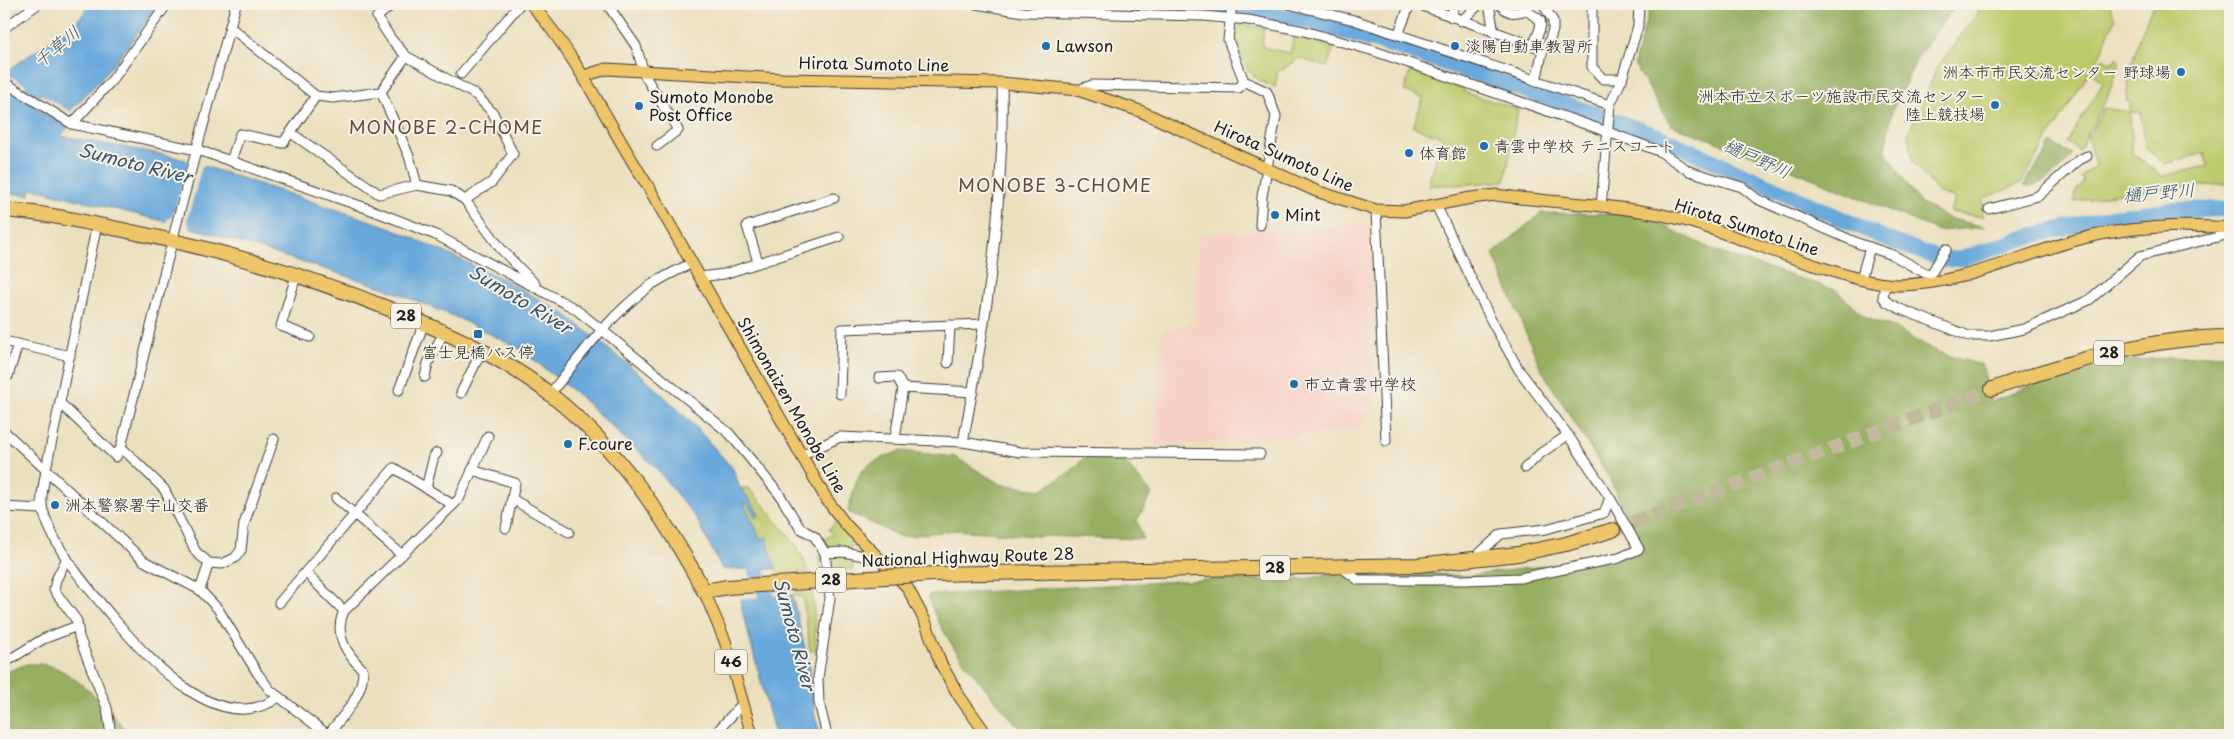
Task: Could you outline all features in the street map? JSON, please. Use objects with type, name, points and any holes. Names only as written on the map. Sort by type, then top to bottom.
[{"type":"highway","name":"28","points":[[4,210],[97,224],[174,240],[296,276],[364,299],[424,323],[482,350],[550,394],[606,446],[632,475],[678,542],[704,591]]},
{"type":"highway","name":"28","points":[[1992,389],[2076,361],[2120,350],[2162,342],[2230,336]]},
{"type":"highway","name":"National Highway Route 28","points":[[704,591],[728,587],[933,574],[1418,565],[1471,561],[1518,554],[1613,530]]},
{"type":"main road","points":[[531,4],[553,28],[584,76]]},
{"type":"main road","name":"Hirota Sumoto Line","points":[[584,76],[606,69],[783,79],[1002,83],[1078,90],[1140,111],[1316,191],[1376,210],[1404,211],[1496,195],[1600,207],[1690,222],[1782,255],[1861,279],[1885,284],[1939,282],[1999,266],[2077,240],[2137,230],[2182,227],[2230,228]]},
{"type":"main road","name":"Shimonaizen Monobe Line","points":[[584,76],[627,155],[692,263],[827,500],[846,525],[907,587],[925,621],[941,664],[959,696],[987,735]]},
{"type":"main road","name":"46","points":[[704,591],[725,641],[752,735]]},
{"type":"street","points":[[4,28],[38,4]]},
{"type":"street","points":[[72,124],[113,79],[167,4]]},
{"type":"street","points":[[60,402],[116,457],[121,447],[178,218],[236,4]]},
{"type":"street","points":[[393,4],[377,17],[392,39],[406,56],[476,95],[493,113],[513,154],[492,182],[465,200]]},
{"type":"street","points":[[461,74],[520,4]]},
{"type":"street","points":[[607,4],[636,46],[644,71],[678,130],[657,146]]},
{"type":"street","points":[[976,4],[1023,12],[1174,14],[1274,24],[1374,51],[1659,151],[1689,172],[1742,187],[1757,199],[1893,255],[1925,273],[1931,274],[1946,250]]},
{"type":"street","points":[[1232,4],[1228,40],[1244,81],[1268,92],[1276,116],[1260,225]]},
{"type":"street","points":[[1288,4],[1346,18],[1610,105]]},
{"type":"street","points":[[1398,35],[1416,4],[1538,48],[1548,45],[1553,30],[1553,21],[1543,4]]},
{"type":"street","points":[[1450,17],[1455,4]]},
{"type":"street","points":[[1461,21],[1480,4]]},
{"type":"street","points":[[1490,4],[1494,33]]},
{"type":"street","points":[[1500,4],[1514,14],[1526,10],[1540,20],[1540,32],[1535,38],[1538,48],[1536,81]]},
{"type":"street","points":[[1592,4],[1592,67],[1603,78],[1622,79]]},
{"type":"street","points":[[1600,207],[1610,105],[1622,79],[1638,26],[1639,4]]},
{"type":"street","points":[[230,27],[316,96],[333,98],[381,92],[406,56]]},
{"type":"street","points":[[1078,90],[1092,85],[1239,88],[1244,81]]},
{"type":"street","points":[[4,82],[72,124],[197,150],[436,235],[574,308],[600,332],[729,433],[779,494],[800,528],[815,537],[824,552],[830,598],[818,678],[819,703],[827,735]]},
{"type":"street","points":[[963,442],[984,324],[999,214],[1003,133],[1002,83]]},
{"type":"street","points":[[381,92],[409,156],[416,185]]},
{"type":"street","points":[[231,161],[240,134],[283,143],[316,96]]},
{"type":"street","points":[[290,133],[380,194],[416,185],[451,191],[465,200],[501,249],[542,291]]},
{"type":"street","points":[[1989,209],[2038,196],[2087,156]]},
{"type":"street","points":[[758,262],[747,226],[834,198]]},
{"type":"street","points":[[1341,566],[1358,580],[1520,578],[1619,558],[1639,549],[1610,498],[1568,435],[1519,370],[1491,320],[1436,205]]},
{"type":"street","points":[[1376,210],[1386,440]]},
{"type":"street","points":[[97,224],[46,469],[42,509],[67,558],[87,587],[153,665],[180,690],[200,703],[235,714],[262,710],[279,698]]},
{"type":"street","points":[[1885,284],[1884,297],[1892,306],[1954,332],[1969,336],[1988,336],[2024,329],[2088,300],[2140,256],[2230,234]]},
{"type":"street","points":[[700,277],[724,274],[839,236]]},
{"type":"street","points":[[1861,279],[1870,247]]},
{"type":"street","points":[[550,394],[600,332],[652,284],[692,263]]},
{"type":"street","points":[[296,276],[281,326],[310,337]]},
{"type":"street","points":[[399,390],[424,323]]},
{"type":"street","points":[[840,394],[842,329],[984,324]]},
{"type":"street","points":[[948,363],[950,325]]},
{"type":"street","points":[[425,377],[428,363],[444,332]]},
{"type":"street","points":[[4,341],[70,356]]},
{"type":"street","points":[[8,376],[18,344]]},
{"type":"street","points":[[461,393],[482,350]]},
{"type":"street","points":[[879,378],[898,377],[903,388],[895,438]]},
{"type":"street","points":[[903,388],[973,392]]},
{"type":"street","points":[[4,431],[144,560],[200,590],[218,609],[258,674],[279,698],[328,735],[358,696],[363,682],[363,670],[350,656],[342,641],[340,620],[344,612],[458,499],[488,436]]},
{"type":"street","points":[[1525,468],[1540,453],[1568,435]]},
{"type":"street","points":[[802,455],[840,437],[963,442],[1020,452],[1260,454]]},
{"type":"street","points":[[121,447],[164,489],[196,552],[210,563],[222,564],[236,558],[241,550],[244,524],[274,439]]},
{"type":"street","points":[[426,488],[434,456],[437,453]]},
{"type":"street","points":[[279,603],[394,468],[453,505]]},
{"type":"street","points":[[472,470],[515,484],[506,528]]},
{"type":"street","points":[[336,498],[402,555]]},
{"type":"street","points":[[1471,561],[1502,534],[1546,528],[1604,514],[1610,498]]},
{"type":"street","points":[[512,499],[569,532]]},
{"type":"street","points":[[4,507],[42,509]]},
{"type":"street","points":[[824,552],[844,552],[879,559]]},
{"type":"street","points":[[67,558],[56,580],[54,590],[77,621],[77,626],[107,708],[111,735]]},
{"type":"street","points":[[200,590],[210,563]]},
{"type":"street","points":[[306,572],[344,612]]},
{"type":"street","points":[[4,663],[43,639],[77,626]]},
{"type":"street","points":[[714,735],[743,703]]},
{"type":"shaded area","points":[[1372,224],[1375,409],[1357,430],[1227,443],[1155,446],[1161,332],[1194,323],[1199,234]]},
{"type":"green space","points":[[1651,4],[1956,4],[1919,55],[1892,111],[1885,150],[1918,201],[1948,218],[1985,227],[1939,231],[1790,169],[1671,125],[1634,64]]},
{"type":"green space","name":"洲本市立スポーツ施設市民交流センター 陸上競技場","points":[[1984,4],[2109,4],[2115,18],[2100,55],[2021,183],[1983,199],[1983,217],[1950,212],[1955,198],[1939,193],[1913,163],[1908,135],[1937,68]]},
{"type":"green space","name":"洲本市市民交流センター 野球場","points":[[2158,4],[2230,4],[2230,184],[2115,194],[2073,201],[2077,190],[2084,181],[2081,177],[2095,165],[2088,138],[2104,108],[2130,112],[2130,102],[2126,101],[2129,77],[2143,30],[2152,8]],"holes":[[[2130,112],[2141,112],[2146,149],[2165,164],[2204,153],[2208,166],[2162,176],[2132,153]]]},
{"type":"green space","points":[[1241,24],[1264,28],[1262,47],[1290,53],[1294,35],[1334,47],[1327,67],[1298,58],[1284,69],[1278,70],[1275,87],[1266,84],[1252,74],[1243,62],[1233,37]]},
{"type":"green space","points":[[2103,58],[2112,63],[2116,58],[2120,62],[2108,96],[2079,151],[2067,142],[2103,83],[2093,74]]},
{"type":"green space","points":[[1410,71],[1463,88],[1465,93],[1518,109],[1505,181],[1458,185],[1428,185],[1443,137],[1413,127],[1423,98],[1404,91]]},
{"type":"green space","points":[[2052,143],[2072,155],[2056,172],[2044,181],[2030,186],[2023,186]]},
{"type":"green space","points":[[1541,213],[1639,214],[1720,253],[1836,290],[1867,319],[1894,327],[1918,342],[1945,355],[1982,365],[1991,402],[2045,380],[2103,362],[2230,354],[2230,735],[1026,735],[984,687],[956,650],[934,613],[928,595],[1180,581],[1235,579],[1291,581],[1317,577],[1336,570],[1370,568],[1466,576],[1644,553],[1609,478],[1541,369],[1493,254]]},
{"type":"green space","points":[[900,451],[955,457],[1000,484],[1041,490],[1069,473],[1090,452],[1119,455],[1152,494],[1137,520],[1143,539],[1038,536],[955,530],[901,537],[848,512],[858,477],[862,471],[875,461]]},
{"type":"green space","points":[[740,488],[749,488],[794,542],[801,554],[810,581],[814,609],[816,651],[810,651],[803,597],[789,594],[743,505],[747,503],[756,518],[759,515]]},
{"type":"green space","points":[[837,519],[853,536],[855,545],[848,549],[838,547],[836,553],[827,551],[825,539],[833,534],[829,530]]},
{"type":"green space","points":[[852,555],[853,569],[821,570],[818,557]]},
{"type":"green space","points":[[27,664],[47,665],[59,669],[82,684],[131,735],[4,735],[4,673]]},
{"type":"water","points":[[92,4],[158,4],[117,60],[70,111],[4,73],[73,25]]},
{"type":"water","points":[[4,88],[68,127],[61,136],[189,161],[389,227],[505,280],[565,314],[645,378],[694,425],[733,469],[740,488],[759,515],[756,518],[747,503],[744,504],[762,541],[766,536],[776,569],[722,569],[696,518],[655,467],[578,395],[520,349],[460,319],[385,288],[203,231],[31,188],[30,195],[4,193]]},
{"type":"water","points":[[790,586],[810,669],[815,717],[821,735],[775,735],[741,606],[742,589]]},
{"type":"pier","points":[[4,72],[72,112],[69,113],[4,75]]},
{"type":"pier","points":[[185,157],[209,165],[202,166],[187,220],[191,231],[164,223],[173,215],[188,163]]},
{"type":"pier","points":[[792,585],[794,594],[739,599],[740,589]]},
{"type":"waterway","name":"樋戸野川","points":[[1212,4],[1308,21],[1400,48],[1607,118],[1660,137],[1891,241],[1945,260],[1963,258],[2030,236],[2112,217],[2170,210],[2230,209]]},
{"type":"waterway","name":"千草川","points":[[4,110],[52,78]]},
{"type":"waterway","name":"Sumoto River","points":[[748,548],[767,598]]},
{"type":"tunnel","points":[[1613,530],[1992,389]]},
{"type":"place","name":"Lawson","points":[[1046,46]]},
{"type":"place","name":"淡陽自動車教習所","points":[[1455,46]]},
{"type":"place","name":"洲本市市民交流センター 野球場","points":[[2181,72]]},
{"type":"place","name":"洲本市立スポーツ施設市民交流センター 陸上競技場","points":[[1995,105]]},
{"type":"place","name":"Sumoto Monobe Post Office","points":[[639,106]]},
{"type":"place","name":"青雲中学校 テニスコート","points":[[1484,146]]},
{"type":"place","name":"体育館","points":[[1409,153]]},
{"type":"place","name":"Mint","points":[[1275,215]]},
{"type":"place","name":"富士見橋バス停","points":[[478,334]]},
{"type":"place","name":"市立青雲中学校","points":[[1294,384]]},
{"type":"place","name":"F.coure","points":[[568,444]]},
{"type":"place","name":"洲本警察署宇山交番","points":[[55,505]]},
{"type":"district","name":"MONOBE 2-CHOME","points":[[446,128]]},
{"type":"district","name":"MONOBE 3-CHOME","points":[[1055,186]]}]
